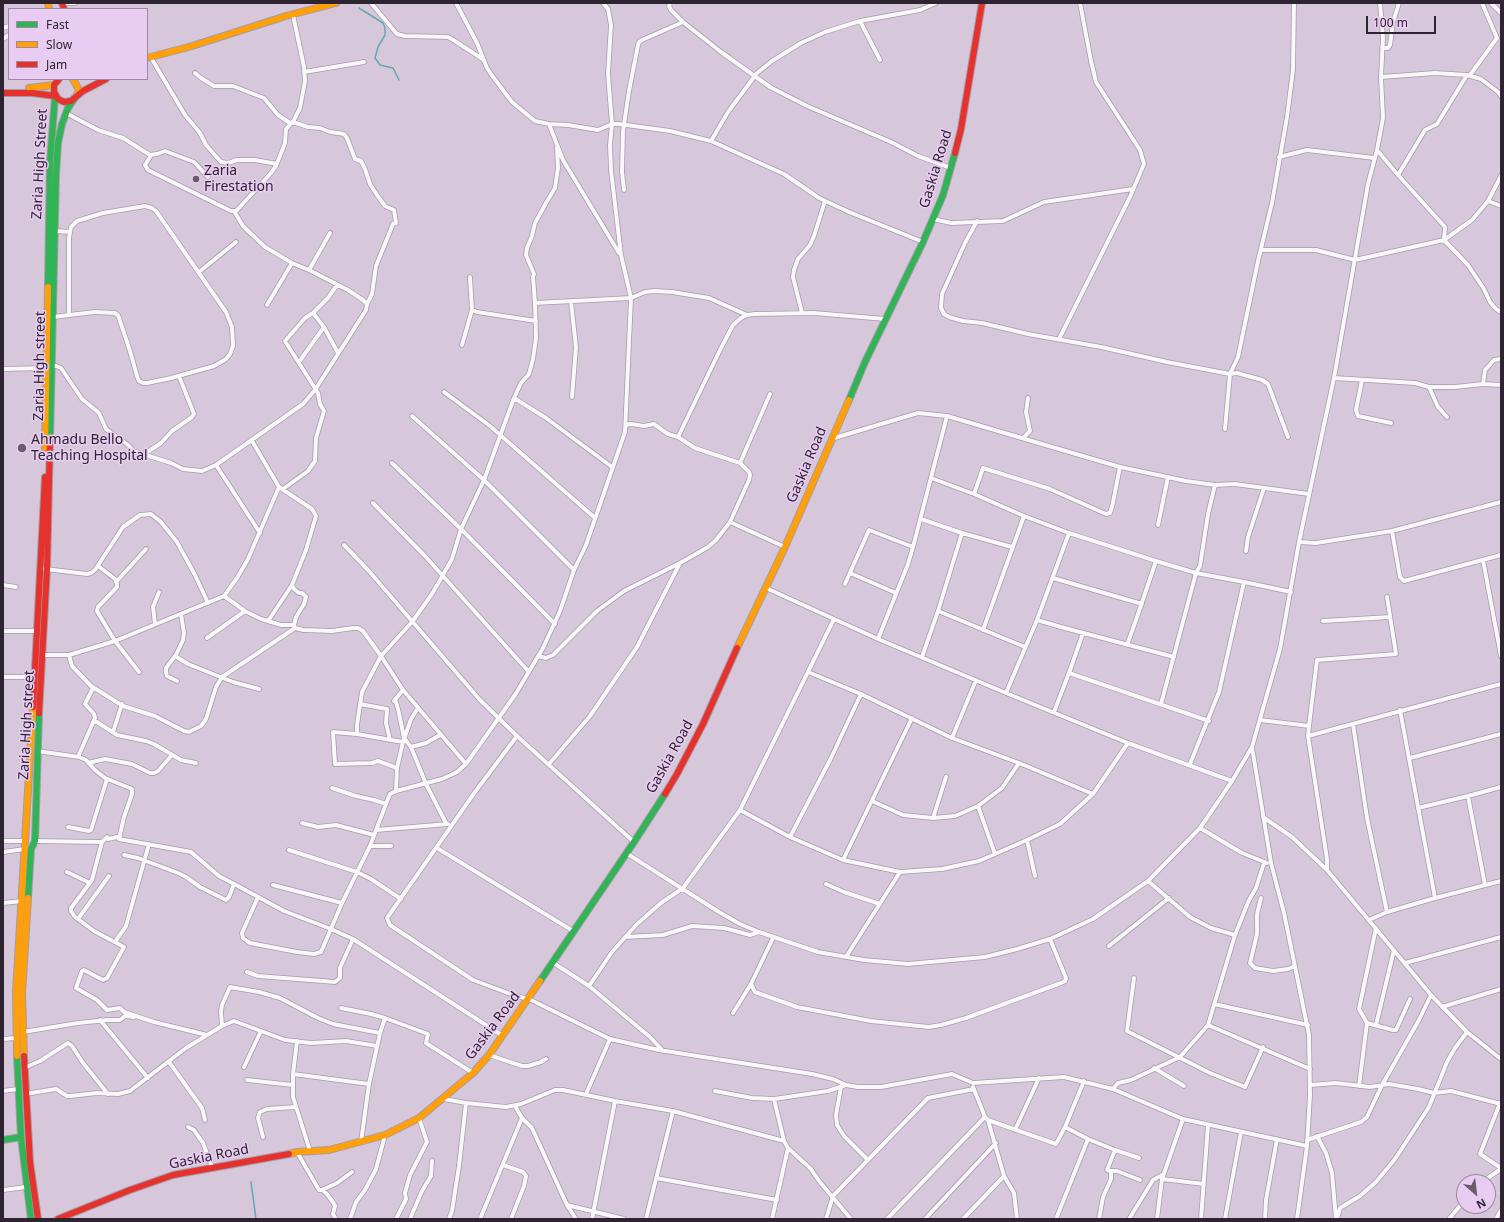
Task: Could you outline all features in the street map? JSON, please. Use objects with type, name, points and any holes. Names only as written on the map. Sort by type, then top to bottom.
[{"type":"main road","points":[[148,58],[192,46],[293,14],[336,3]]},
{"type":"main road","name":"Gaskia Road","points":[[58,1219],[155,1180],[173,1175],[212,1167],[276,1158],[298,1152],[329,1150],[385,1135],[419,1118],[444,1099],[473,1073],[489,1055],[529,999],[552,962],[634,842],[687,755],[703,724],[753,613],[785,547],[831,439],[885,320],[933,219],[951,168],[968,95],[982,3]]},
{"type":"main road","points":[[150,62],[192,46]]},
{"type":"main road","points":[[75,80],[78,86],[78,94],[75,98]]},
{"type":"main road","points":[[3,93],[32,93],[55,96],[64,102],[75,98],[90,87],[104,80]]},
{"type":"main road","points":[[3,89],[42,88],[56,82]]},
{"type":"main road","name":"Zaria High Street","points":[[52,232],[50,162],[56,82]]},
{"type":"main road","name":"Zaria High Street","points":[[52,232],[58,143],[66,113],[75,98]]},
{"type":"main road","name":"Zaria High street","points":[[49,367],[53,317],[52,232]]},
{"type":"main road","name":"Zaria High street","points":[[31,1219],[21,1137],[16,1038],[16,992],[24,901],[31,849],[35,841],[37,751],[43,655],[45,473],[52,232]]},
{"type":"main road","name":"Zaria High street","points":[[38,1219],[30,1162],[25,1094],[22,994],[25,849],[38,631],[44,569]]},
{"type":"main road","points":[[3,1140],[21,1137]]},
{"type":"street","points":[[62,3],[75,3]]},
{"type":"street","points":[[371,3],[397,34],[405,36],[448,38],[456,41],[484,61]]},
{"type":"street","points":[[456,3],[493,77],[512,102],[534,121],[598,130],[612,124],[624,125],[670,132],[711,141],[784,174],[826,201],[871,222],[923,242]]},
{"type":"street","points":[[258,896],[242,933],[243,938],[250,944],[297,952],[321,952],[342,903],[370,846],[390,794],[450,776],[466,764],[515,695],[538,656],[555,624],[568,591],[574,570],[586,545],[619,450],[626,425],[631,298],[621,255],[611,170],[610,145],[612,124],[608,74],[611,17],[608,9],[603,3]]},
{"type":"street","points":[[670,3],[669,6],[671,10],[683,22],[770,87],[807,106],[891,142],[918,156],[951,168]]},
{"type":"street","points":[[711,141],[728,112],[760,70],[772,61],[802,43],[825,32],[860,21],[920,10],[936,3]]},
{"type":"street","points":[[1059,339],[1144,164],[1140,150],[1096,82],[1080,3]]},
{"type":"street","points":[[1225,429],[1230,374],[1238,357],[1272,203],[1287,117],[1293,70],[1294,3]]},
{"type":"street","points":[[626,853],[740,924],[773,938],[818,952],[864,960],[908,964],[985,957],[1050,939],[1093,919],[1148,880],[1200,828],[1232,781],[1252,747],[1280,649],[1299,542],[1334,378],[1367,191],[1383,118],[1381,77],[1382,25],[1380,3]]},
{"type":"street","points":[[1382,48],[1388,48],[1390,45],[1393,22],[1399,3]]},
{"type":"street","points":[[1482,3],[1497,38]]},
{"type":"street","points":[[1491,3],[1501,13]]},
{"type":"street","points":[[150,154],[146,165],[148,170],[231,211],[238,209],[271,173],[277,164],[285,143],[286,129],[294,120],[300,108],[305,81],[293,14]]},
{"type":"street","points":[[860,21],[880,60]]},
{"type":"street","points":[[624,190],[622,172],[624,125],[630,84],[639,42],[683,22]]},
{"type":"street","points":[[1398,175],[1425,130],[1437,124],[1469,75],[1497,38],[1501,35]]},
{"type":"street","points":[[150,62],[185,115],[200,133],[206,145],[221,162],[228,163],[238,160],[256,160],[277,164]]},
{"type":"street","points":[[304,72],[364,62]]},
{"type":"street","points":[[3,369],[56,366],[61,368],[85,402],[99,413],[107,430],[128,445],[133,451],[171,463],[183,470],[189,471],[202,471],[216,465],[303,404],[315,390],[366,310],[372,294],[376,266],[393,224],[396,223],[394,210],[385,206],[377,195],[370,184],[366,169],[361,161],[355,159],[344,134],[290,123],[278,115],[264,98],[234,86],[214,86],[195,73]]},
{"type":"street","points":[[1381,77],[1435,73],[1469,75],[1481,79],[1501,96]]},
{"type":"street","points":[[66,113],[98,130],[123,138],[150,154],[157,154],[165,150],[194,162],[208,177]]},
{"type":"street","points":[[549,124],[557,148],[573,178],[621,255]]},
{"type":"street","points":[[357,734],[356,725],[362,692],[382,656],[412,622],[432,594],[452,559],[461,529],[484,480],[514,398],[521,383],[529,374],[536,338],[536,321],[534,274],[526,255],[535,223],[555,188],[558,168],[557,148]]},
{"type":"street","points":[[1279,157],[1307,150],[1374,158]]},
{"type":"street","points":[[1377,150],[1445,227],[1444,240],[1468,265],[1490,302],[1496,310],[1501,312]]},
{"type":"street","points":[[1261,250],[1316,250],[1356,260],[1444,240],[1472,220],[1488,201],[1501,176]]},
{"type":"street","points":[[933,219],[951,223],[1003,221],[1044,202],[1133,189]]},
{"type":"street","points":[[802,313],[793,277],[794,270],[798,259],[810,245],[826,201]]},
{"type":"street","points":[[1488,201],[1501,206]]},
{"type":"street","points":[[53,317],[94,312],[115,312],[130,351],[136,376],[139,381],[148,383],[214,366],[226,359],[233,346],[234,338],[230,320],[160,215],[152,208],[145,206],[104,213],[77,221],[71,227],[69,315]]},
{"type":"street","points":[[234,211],[243,226],[265,247],[292,263],[337,285],[360,298],[367,304]]},
{"type":"street","points":[[977,221],[965,243],[942,294],[940,305],[942,311],[949,317],[957,320],[982,323],[1028,334],[1101,346],[1160,361],[1230,374],[1237,373],[1262,380],[1268,384],[1288,437]]},
{"type":"street","points":[[52,232],[70,232]]},
{"type":"street","points":[[309,270],[330,233]]},
{"type":"street","points":[[199,272],[236,242]]},
{"type":"street","points":[[267,305],[292,263]]},
{"type":"street","points":[[462,345],[472,310],[470,277]]},
{"type":"street","points":[[43,655],[69,655],[115,641],[224,596],[241,572],[281,488],[308,471],[315,461],[316,438],[324,411],[320,404],[319,397],[285,341],[305,318],[313,313],[328,298],[337,285]]},
{"type":"street","points":[[535,303],[631,298],[650,291],[672,292],[709,298],[747,315]]},
{"type":"street","points":[[571,302],[576,347],[572,397]]},
{"type":"street","points":[[472,310],[476,312],[536,321]]},
{"type":"street","points":[[313,313],[324,328],[338,353]]},
{"type":"street","points":[[678,437],[713,363],[736,321],[747,315],[770,313],[802,313],[885,320]]},
{"type":"street","points":[[299,362],[324,328]]},
{"type":"street","points":[[1483,384],[1485,370],[1494,360],[1501,359]]},
{"type":"street","points":[[143,455],[161,443],[172,431],[194,414],[179,376]]},
{"type":"street","points":[[1334,378],[1415,383],[1429,387],[1455,387],[1483,384],[1501,385]]},
{"type":"street","points":[[1362,380],[1356,410],[1358,416],[1391,423]]},
{"type":"street","points":[[1429,387],[1438,407],[1447,417]]},
{"type":"street","points":[[444,392],[490,426],[595,518]]},
{"type":"street","points":[[740,463],[770,394]]},
{"type":"street","points":[[514,398],[546,418],[612,467]]},
{"type":"street","points":[[1023,438],[1030,431],[1026,412],[1028,398]]},
{"type":"street","points":[[831,439],[918,413],[947,416],[1120,467],[1186,481],[1215,485],[1235,484],[1309,494]]},
{"type":"street","points":[[412,416],[484,480],[574,570]]},
{"type":"street","points":[[878,638],[914,547],[947,416]]},
{"type":"street","points":[[538,656],[546,658],[553,655],[597,611],[624,591],[708,547],[716,540],[730,522],[749,480],[750,475],[740,463],[696,448],[678,437],[668,434],[654,424],[644,426],[631,424],[626,425]]},
{"type":"street","points":[[252,441],[281,488],[312,509],[316,516],[306,550],[292,585],[268,621]]},
{"type":"street","points":[[392,463],[461,529],[555,624]]},
{"type":"street","points":[[216,465],[260,533]]},
{"type":"street","points":[[974,494],[983,468],[1050,489],[1106,514],[1110,513],[1112,507],[1120,467]]},
{"type":"street","points":[[1158,525],[1168,477]]},
{"type":"street","points":[[931,478],[1069,533],[1156,561],[1196,573],[1291,592]]},
{"type":"street","points":[[1161,704],[1196,573],[1200,566],[1208,514],[1215,485]]},
{"type":"street","points":[[1246,552],[1248,537],[1264,488]]},
{"type":"street","points":[[1299,542],[1316,543],[1392,532],[1501,502]]},
{"type":"street","points":[[373,503],[406,536],[529,672]]},
{"type":"street","points":[[44,569],[87,574],[95,570],[123,527],[140,515],[150,514],[161,522],[177,542],[202,588],[208,603]]},
{"type":"street","points":[[983,630],[1024,516]]},
{"type":"street","points":[[921,519],[962,533],[1012,547]]},
{"type":"street","points":[[730,522],[785,547]]},
{"type":"street","points":[[845,584],[869,530],[914,547]]},
{"type":"street","points":[[1392,532],[1400,577],[1404,580],[1501,555]]},
{"type":"street","points":[[922,657],[962,533]]},
{"type":"street","points":[[1006,693],[1037,620],[1069,533]]},
{"type":"street","points":[[344,545],[368,570],[480,700],[517,736],[634,842]]},
{"type":"street","points":[[139,672],[115,641],[97,611],[98,607],[117,586],[117,581],[146,549]]},
{"type":"street","points":[[1483,560],[1501,656]]},
{"type":"street","points":[[1127,645],[1156,561]]},
{"type":"street","points":[[549,764],[590,716],[637,647],[680,563]]},
{"type":"street","points":[[98,566],[117,581]]},
{"type":"street","points":[[850,573],[896,593]]},
{"type":"street","points":[[1053,578],[1142,604]]},
{"type":"street","points":[[1190,764],[1209,721],[1219,692],[1244,582]]},
{"type":"street","points":[[3,585],[16,586]]},
{"type":"street","points":[[69,655],[72,666],[93,688],[122,704],[155,716],[184,731],[189,732],[201,726],[206,719],[216,687],[222,677],[294,626],[296,616],[304,604],[306,597],[294,589],[292,585]]},
{"type":"street","points":[[766,588],[1006,693],[1128,743],[1190,764],[1232,781]]},
{"type":"street","points":[[155,624],[153,607],[159,592]]},
{"type":"street","points":[[224,596],[245,611],[280,625],[332,631],[358,628],[363,631],[382,656],[403,690],[466,764]]},
{"type":"street","points":[[1327,870],[1327,859],[1308,736],[1317,660],[1396,654],[1387,597]]},
{"type":"street","points":[[207,638],[245,611]]},
{"type":"street","points":[[938,611],[1025,647]]},
{"type":"street","points":[[177,681],[167,676],[166,672],[169,664],[180,648],[184,633],[181,614]]},
{"type":"street","points":[[1323,621],[1390,617]]},
{"type":"street","points":[[589,986],[612,952],[625,937],[661,903],[683,888],[740,810],[834,619]]},
{"type":"street","points":[[1037,620],[1174,657]]},
{"type":"street","points":[[3,631],[38,631]]},
{"type":"street","points":[[1054,712],[1070,674],[1083,633]]},
{"type":"street","points":[[175,656],[188,664],[259,689]]},
{"type":"street","points":[[808,672],[861,694],[952,738],[1019,763],[1093,794]]},
{"type":"street","points":[[1070,674],[1209,721]]},
{"type":"street","points":[[3,677],[35,677]]},
{"type":"street","points":[[952,738],[976,680]]},
{"type":"street","points":[[1308,736],[1501,684]]},
{"type":"street","points":[[78,757],[95,716],[85,704],[93,688]]},
{"type":"street","points":[[403,690],[394,701],[396,702],[399,713],[403,740],[411,747],[426,784],[446,823]]},
{"type":"street","points":[[790,837],[831,758],[861,694]]},
{"type":"street","points":[[113,732],[122,704]]},
{"type":"street","points":[[360,704],[387,709],[386,723],[390,740]]},
{"type":"street","points":[[396,791],[397,768],[403,740],[411,719],[418,708]]},
{"type":"street","points":[[1400,710],[1435,898]]},
{"type":"street","points":[[843,860],[912,718]]},
{"type":"street","points":[[1260,720],[1310,726]]},
{"type":"street","points":[[93,722],[97,722],[116,735],[154,744],[181,760],[196,763]]},
{"type":"street","points":[[1353,724],[1367,815],[1387,912]]},
{"type":"street","points":[[397,768],[378,761],[372,763],[335,764],[333,732],[357,734],[390,740],[403,740]]},
{"type":"street","points":[[1410,758],[1501,734]]},
{"type":"street","points":[[411,747],[426,743],[440,735]]},
{"type":"street","points":[[517,736],[387,918],[390,924],[473,980],[516,996],[529,999],[610,1039],[664,1051],[812,1074],[834,1079],[846,1085],[858,1087],[881,1087],[952,1074],[973,1083],[1064,1077],[1113,1089],[1183,1119],[1241,1132],[1277,1138],[1307,1146]]},
{"type":"street","points":[[740,810],[790,837],[843,860],[900,872],[942,868],[979,860],[1028,840],[1060,824],[1093,794],[1128,743]]},
{"type":"street","points":[[1252,747],[1271,863],[1308,1025],[1310,1085],[1307,1146],[1297,1219],[1303,1219]]},
{"type":"street","points":[[37,751],[79,756],[86,760],[88,764],[107,779],[132,789],[132,794],[124,817],[119,839]]},
{"type":"street","points":[[88,764],[105,759],[132,764],[150,773],[154,773],[158,771],[172,755]]},
{"type":"street","points":[[872,801],[903,815],[933,818],[955,816],[978,806],[1002,788],[1019,763]]},
{"type":"street","points":[[933,818],[946,777]]},
{"type":"street","points":[[68,827],[89,831],[91,830],[107,779]]},
{"type":"street","points":[[1418,808],[1501,787]]},
{"type":"street","points":[[332,788],[386,804]]},
{"type":"street","points":[[1468,796],[1485,885]]},
{"type":"street","points":[[978,806],[995,854]]},
{"type":"street","points":[[1263,817],[1292,837],[1327,870],[1442,1007],[1467,1032],[1501,1059]]},
{"type":"street","points":[[302,823],[318,827],[336,825],[374,835]]},
{"type":"street","points":[[376,830],[446,823],[452,825]]},
{"type":"street","points":[[1200,828],[1242,853],[1264,863],[1271,863]]},
{"type":"street","points":[[207,1036],[124,1012],[120,1008],[107,1010],[97,1000],[76,988],[84,970],[103,980],[107,978],[124,947],[94,931],[78,919],[72,912],[71,908],[90,883],[95,873],[102,842],[107,837],[117,837],[119,839],[191,852],[219,876],[294,915],[353,939],[503,1036]]},
{"type":"street","points":[[1028,840],[1034,876]]},
{"type":"street","points":[[3,841],[26,841]]},
{"type":"street","points":[[35,841],[102,842]]},
{"type":"street","points":[[115,942],[127,921],[150,844]]},
{"type":"street","points":[[370,846],[391,846]]},
{"type":"street","points":[[437,848],[573,931]]},
{"type":"street","points":[[3,852],[25,849]]},
{"type":"street","points":[[289,850],[357,872],[371,879],[401,899]]},
{"type":"street","points":[[124,855],[138,858],[186,877],[200,887],[226,900],[234,884]]},
{"type":"street","points":[[1113,1089],[1118,1083],[1131,1080],[1180,1057],[1208,1025],[1235,935],[1249,900],[1256,888],[1264,863]]},
{"type":"street","points":[[67,872],[90,883]]},
{"type":"street","points":[[846,957],[900,872]]},
{"type":"street","points":[[78,919],[110,876]]},
{"type":"street","points":[[1148,880],[1190,917],[1211,928],[1235,935]]},
{"type":"street","points":[[1369,920],[1387,912],[1501,881]]},
{"type":"street","points":[[826,884],[844,892],[880,904]]},
{"type":"street","points":[[272,885],[342,903]]},
{"type":"street","points":[[1109,946],[1169,898]]},
{"type":"street","points":[[1261,898],[1257,914],[1257,934],[1250,963],[1255,968],[1274,971],[1288,969],[1295,966]]},
{"type":"street","points":[[3,903],[24,901]]},
{"type":"street","points":[[625,937],[663,935],[692,926],[724,928],[750,935],[760,932]]},
{"type":"street","points":[[1359,1086],[1367,1023],[1359,1010],[1376,928]]},
{"type":"street","points":[[1405,963],[1501,937]]},
{"type":"street","points":[[733,1013],[751,984],[773,938]]},
{"type":"street","points":[[246,972],[258,976],[335,982],[340,978],[340,968],[353,939]]},
{"type":"street","points":[[751,984],[755,992],[797,1007],[871,1021],[924,1027],[941,1025],[966,1018],[1065,981],[1066,978],[1050,939]]},
{"type":"street","points":[[1376,1025],[1394,950]]},
{"type":"street","points":[[552,962],[589,986],[650,1037],[664,1051]]},
{"type":"street","points":[[1134,978],[1127,1031],[1210,1073],[1245,1087],[1263,1047]]},
{"type":"street","points":[[222,1026],[222,1005],[230,987],[259,992],[280,998],[318,1018],[333,1024],[380,1033]]},
{"type":"street","points":[[1442,1007],[1501,989]]},
{"type":"street","points":[[1307,1140],[1361,1122],[1367,1117],[1382,1085],[1419,1020],[1431,995]]},
{"type":"street","points":[[1367,1023],[1396,1030],[1410,999]]},
{"type":"street","points":[[1214,1004],[1308,1025]]},
{"type":"street","points":[[341,1008],[385,1018],[428,1034],[426,1044],[473,1073]]},
{"type":"street","points":[[22,1032],[100,1020],[120,1020],[125,1016],[144,1018]]},
{"type":"street","points":[[361,1142],[369,1084],[380,1033],[385,1018]]},
{"type":"street","points":[[100,1020],[148,1078]]},
{"type":"street","points":[[25,1094],[56,1089],[67,1096],[97,1093],[118,1094],[130,1091],[186,1048],[222,1026],[234,1022],[285,1040],[310,1043],[346,1041],[377,1046]]},
{"type":"street","points":[[1208,1025],[1310,1068]]},
{"type":"street","points":[[244,1068],[261,1031]]},
{"type":"street","points":[[1336,1219],[1340,1208],[1360,1196],[1376,1182],[1395,1159],[1429,1107],[1447,1062],[1467,1032]]},
{"type":"street","points":[[3,1039],[16,1038]]},
{"type":"street","points":[[586,1094],[610,1039]]},
{"type":"street","points":[[297,1041],[293,1074],[293,1097],[310,1151]]},
{"type":"street","points":[[24,1068],[68,1043],[72,1046],[108,1094]]},
{"type":"street","points":[[1496,1055],[1501,1051]]},
{"type":"street","points":[[489,1055],[522,1066],[528,1066],[546,1059]]},
{"type":"street","points":[[169,1062],[202,1108],[205,1120]]},
{"type":"street","points":[[1154,1068],[1184,1086]]},
{"type":"street","points":[[293,1074],[369,1084]]},
{"type":"street","points":[[1015,1130],[1039,1078]]},
{"type":"street","points":[[247,1080],[293,1085]]},
{"type":"street","points":[[986,1119],[1056,1144],[1065,1127],[1084,1081]]},
{"type":"street","points":[[973,1083],[974,1089],[996,1143],[1004,1176],[1014,1193],[1017,1219]]},
{"type":"street","points":[[1310,1085],[1336,1083],[1370,1087],[1389,1084],[1418,1088],[1434,1093],[1451,1091],[1501,1104],[1480,1154],[1501,1169]]},
{"type":"street","points":[[715,1091],[752,1098],[774,1099],[828,1091],[841,1088],[846,1085]]},
{"type":"street","points":[[841,1088],[836,1115],[837,1125],[844,1136],[868,1160]]},
{"type":"street","points":[[3,1091],[18,1089]]},
{"type":"street","points":[[826,1219],[832,1196],[928,1098],[974,1089]]},
{"type":"street","points":[[444,1099],[506,1107],[515,1106],[555,1090],[563,1090],[673,1111],[784,1141]]},
{"type":"street","points":[[774,1099],[784,1141],[788,1148],[811,1169],[819,1181],[851,1219]]},
{"type":"street","points":[[592,1219],[615,1101]]},
{"type":"street","points":[[449,1219],[452,1212],[466,1103]]},
{"type":"street","points":[[515,1106],[522,1118],[532,1128],[574,1218]]},
{"type":"street","points":[[263,1137],[258,1118],[260,1112],[266,1109],[295,1107]]},
{"type":"street","points":[[646,1219],[673,1111]]},
{"type":"street","points":[[396,1219],[406,1199],[405,1193],[410,1175],[426,1142],[419,1118]]},
{"type":"street","points":[[480,1219],[522,1118]]},
{"type":"street","points":[[887,1219],[986,1119]]},
{"type":"street","points":[[1157,1219],[1162,1179],[1183,1119]]},
{"type":"street","points":[[1201,1219],[1208,1125]]},
{"type":"street","points":[[188,1127],[194,1130],[203,1143],[212,1167]]},
{"type":"street","points":[[1065,1127],[1088,1139],[1139,1158]]},
{"type":"street","points":[[1225,1219],[1241,1132]]},
{"type":"street","points":[[350,1219],[356,1202],[365,1190],[376,1169],[385,1135]]},
{"type":"street","points":[[1318,1136],[1326,1153],[1332,1173],[1336,1219]]},
{"type":"street","points":[[1265,1219],[1266,1200],[1277,1138]]},
{"type":"street","points":[[1056,1219],[1088,1139]]},
{"type":"street","points":[[926,1219],[996,1143]]},
{"type":"street","points":[[772,1219],[788,1148]]},
{"type":"street","points":[[1099,1219],[1103,1198],[1111,1179],[1111,1171],[1108,1170],[1115,1150]]},
{"type":"street","points":[[298,1152],[318,1189],[326,1192],[333,1202],[333,1214],[336,1219]]},
{"type":"street","points":[[410,1219],[422,1191],[431,1176],[432,1161]]},
{"type":"street","points":[[503,1165],[523,1172],[526,1176],[524,1186],[511,1219]]},
{"type":"street","points":[[1111,1171],[1117,1171],[1140,1180]]},
{"type":"street","points":[[322,1190],[337,1183],[352,1172]]},
{"type":"street","points":[[1129,1219],[1153,1180],[1164,1174]]},
{"type":"street","points":[[963,1219],[1004,1176]]},
{"type":"street","points":[[656,1178],[777,1200]]},
{"type":"street","points":[[1162,1179],[1204,1184]]},
{"type":"street","points":[[3,1190],[26,1187]]},
{"type":"street","points":[[567,1205],[624,1219]]},
{"type":"street","points":[[1497,1217],[1501,1210]]},
{"type":"street","points":[[1449,1219],[1456,1211]]},
{"type":"waterway","points":[[359,8],[383,23],[385,35],[378,47],[375,58],[380,65],[393,68],[399,80]]},
{"type":"waterway","points":[[251,1182],[256,1219]]},
{"type":"railway","points":[[1487,1219],[1501,1189]]},
{"type":"traffic: fast","points":[[48,287],[50,162],[55,97]]},
{"type":"traffic: fast","points":[[50,439],[58,143],[62,124],[68,108],[74,99]]},
{"type":"traffic: fast","points":[[849,400],[865,362],[923,242],[943,195],[955,153]]},
{"type":"traffic: fast","points":[[28,898],[31,849],[35,841],[39,713]]},
{"type":"traffic: fast","points":[[540,981],[665,794]]},
{"type":"traffic: fast","points":[[17,1056],[21,1137],[31,1219]]},
{"type":"traffic: fast","points":[[3,1140],[21,1137]]},
{"type":"traffic: slow","points":[[48,3],[49,8]]},
{"type":"traffic: slow","points":[[148,58],[192,46],[286,16],[336,3]]},
{"type":"traffic: slow","points":[[74,80],[79,90],[76,97]]},
{"type":"traffic: slow","points":[[29,88],[54,85]]},
{"type":"traffic: slow","points":[[45,448],[48,287]]},
{"type":"traffic: slow","points":[[737,648],[785,547],[849,400]]},
{"type":"traffic: slow","points":[[17,1056],[16,992],[33,707]]},
{"type":"traffic: slow","points":[[24,1056],[22,994],[28,898]]},
{"type":"traffic: slow","points":[[289,1154],[329,1150],[385,1135],[419,1118],[473,1073],[489,1055],[540,981]]},
{"type":"traffic: jam","points":[[62,3],[64,8]]},
{"type":"traffic: jam","points":[[955,153],[961,129],[982,3]]},
{"type":"traffic: jam","points":[[58,80],[54,85],[54,92],[58,99],[64,102],[71,101],[83,91],[104,80]]},
{"type":"traffic: jam","points":[[3,93],[32,93],[55,96]]},
{"type":"traffic: jam","points":[[39,713],[47,569],[50,439]]},
{"type":"traffic: jam","points":[[33,707],[45,477]]},
{"type":"traffic: jam","points":[[665,794],[703,724],[737,648]]},
{"type":"traffic: jam","points":[[24,1056],[30,1162],[38,1219]]},
{"type":"traffic: jam","points":[[58,1219],[130,1190],[173,1175],[289,1154]]},
{"type":"place","name":"Zaria Firestation","points":[[196,179]]},
{"type":"place","name":"Ahmadu Bello Teaching Hospital","points":[[22,448]]}]
